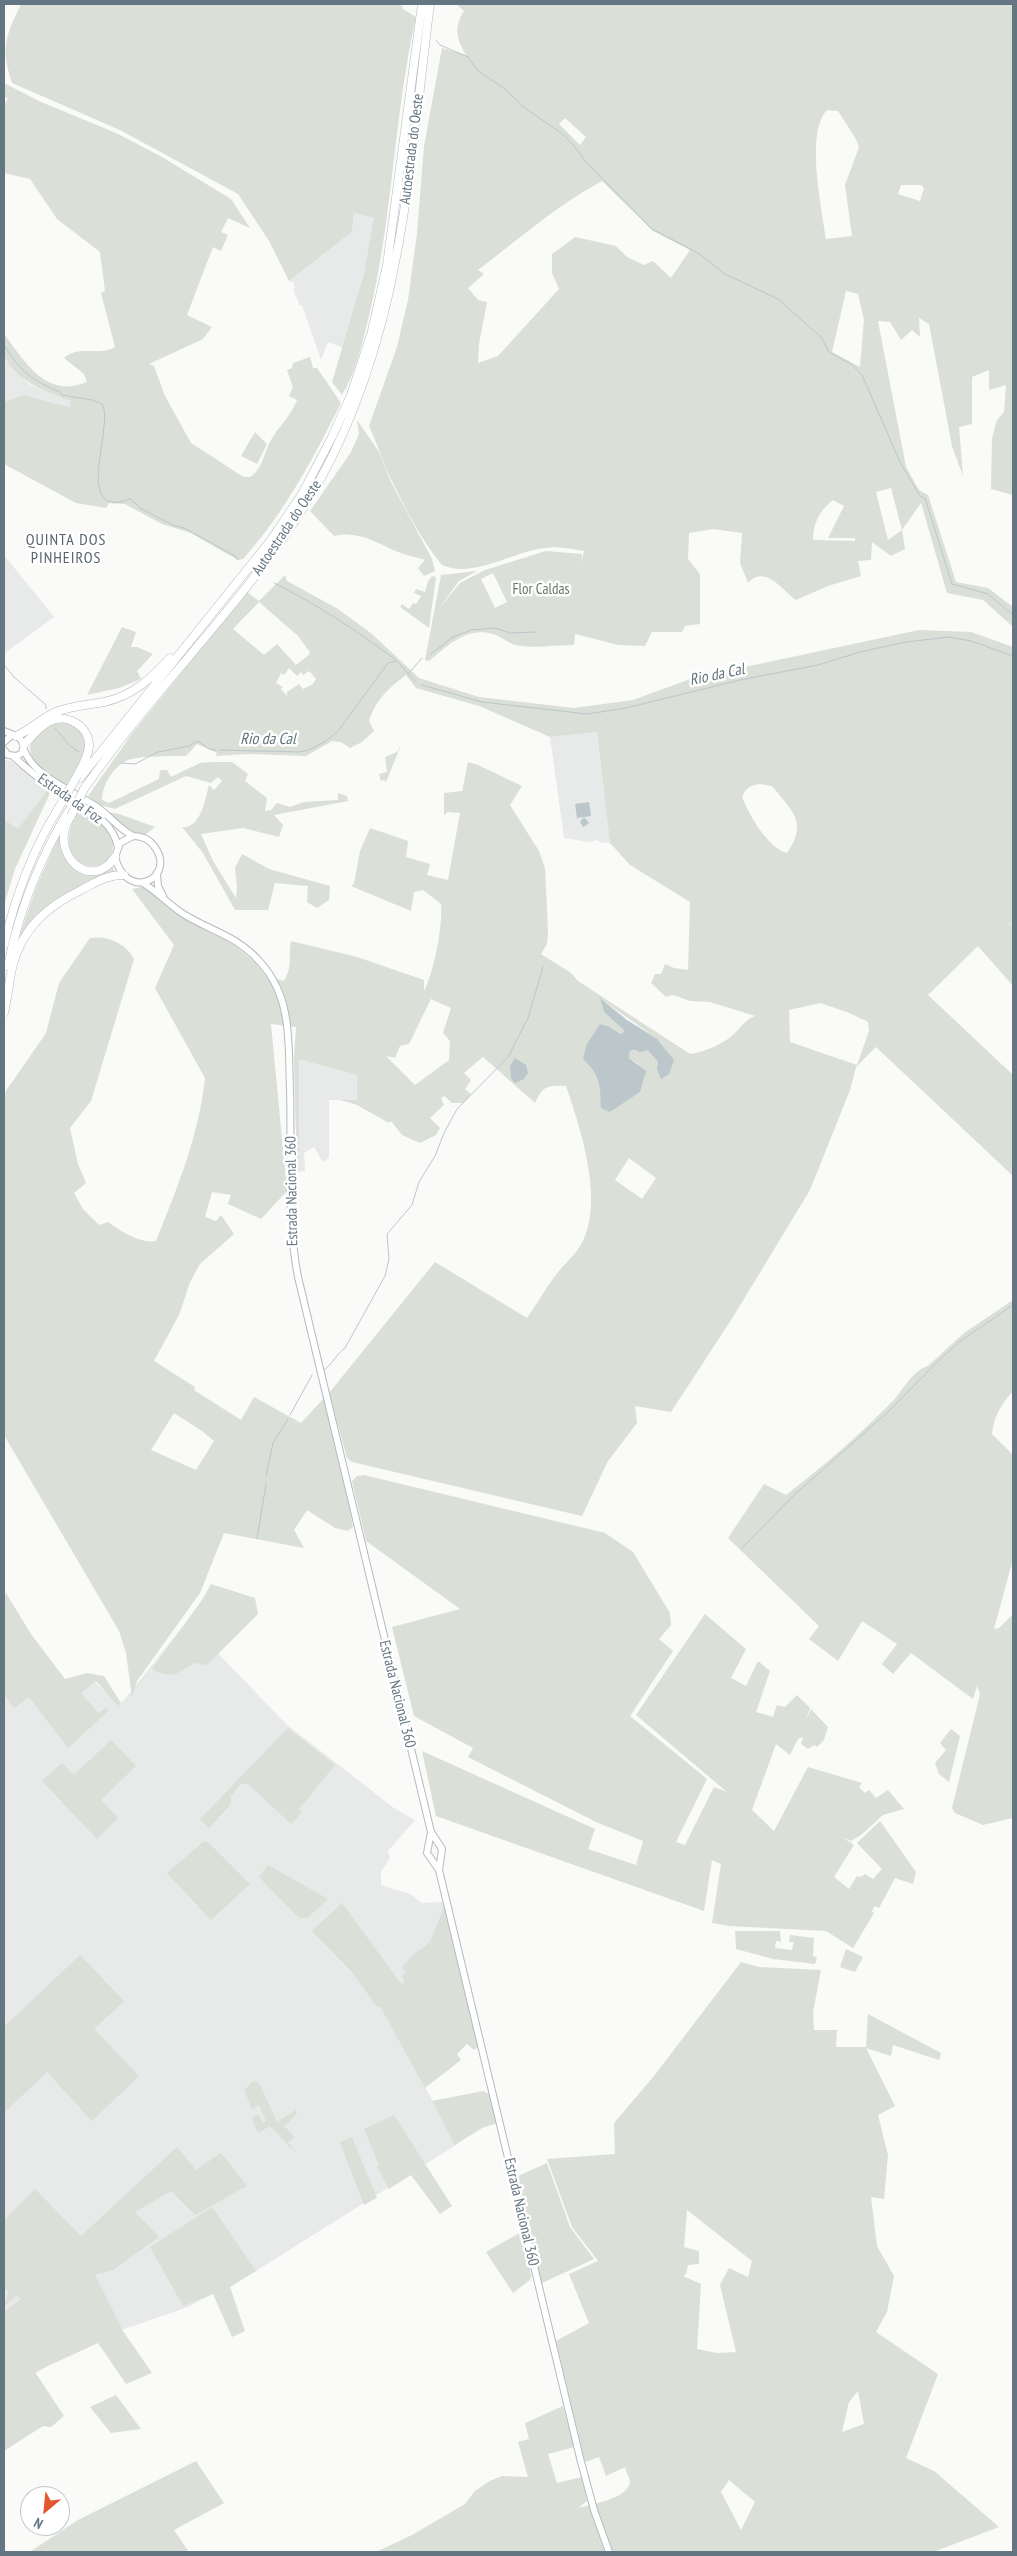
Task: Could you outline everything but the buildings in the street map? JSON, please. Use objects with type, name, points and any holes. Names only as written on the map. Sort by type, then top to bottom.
[{"type":"highway","name":"Autoestrada do Oeste","points":[[4,945],[24,880],[42,839],[78,777],[261,554],[292,510],[332,437],[351,395],[372,331],[387,265],[422,4]]},
{"type":"highway","name":"Autoestrada do Oeste","points":[[4,992],[14,941],[29,891],[52,840],[91,778],[287,533],[325,471],[353,414],[374,355],[394,276],[404,213],[430,4]]},
{"type":"highway","points":[[14,736],[55,713],[112,700],[136,689],[152,677],[205,623]]},
{"type":"highway","points":[[24,748],[50,721],[65,719],[75,722],[83,729],[89,742],[86,757],[78,777]]},
{"type":"highway","points":[[71,811],[64,829],[63,840],[66,852],[72,862],[81,868],[96,871],[108,866],[115,857]]},
{"type":"highway","points":[[4,1013],[16,954],[33,923],[64,898],[110,876],[124,875]]},
{"type":"main road","points":[[4,730],[14,736],[4,742]]},
{"type":"main road","name":"Estrada da Foz","points":[[14,736],[22,739],[24,748],[31,761],[43,773],[93,804],[120,828],[133,836]]},
{"type":"main road","points":[[7,755],[24,748]]},
{"type":"main road","name":"Estrada da Foz","points":[[7,755],[99,818],[113,833],[118,848]]},
{"type":"main road","points":[[157,873],[152,880],[143,883],[133,882],[124,875],[115,857],[118,848],[124,840],[133,836],[147,840],[156,849],[160,862],[157,873],[158,886],[163,898]]},
{"type":"main road","name":"Estrada Nacional 360","points":[[143,883],[186,916],[224,933],[245,947],[267,970],[284,1004],[289,1032],[291,1204],[295,1261],[431,1832],[437,1844]]},
{"type":"main road","name":"Estrada Nacional 360","points":[[429,1845],[431,1832]]},
{"type":"main road","points":[[437,1844],[442,1849],[440,1855],[432,1858],[427,1853],[429,1845],[437,1844]]},
{"type":"main road","name":"Estrada Nacional 360","points":[[439,1870],[440,1855]]},
{"type":"main road","name":"Estrada Nacional 360","points":[[432,1858],[439,1870],[581,2462],[594,2510],[609,2552]]},
{"type":"shaded area","points":[[354,213],[375,218],[364,274],[344,348],[328,342],[321,360],[302,305],[300,306],[293,289],[295,288],[293,282],[289,281],[352,232]]},
{"type":"shaded area","points":[[4,353],[17,372],[29,384],[71,401],[69,407],[24,395],[4,403]]},
{"type":"shaded area","points":[[4,555],[54,617],[5,653],[4,652]]},
{"type":"shaded area","points":[[597,732],[610,843],[597,840],[589,842],[564,838],[550,737]]},
{"type":"shaded area","points":[[4,760],[11,761],[48,789],[18,829],[4,819]]},
{"type":"shaded area","points":[[589,802],[591,816],[577,818],[575,804]]},
{"type":"shaded area","points":[[584,817],[589,823],[583,827],[580,822]]},
{"type":"shaded area","points":[[600,998],[627,1020],[656,1038],[674,1060],[669,1074],[661,1079],[657,1069],[658,1062],[648,1050],[640,1052],[630,1051],[629,1058],[646,1071],[640,1092],[610,1112],[601,1108],[598,1081],[593,1070],[583,1059],[587,1044],[600,1024],[610,1027],[621,1034],[625,1031],[604,1012]]},
{"type":"shaded area","points":[[294,1057],[357,1075],[357,1100],[329,1100],[329,1158],[323,1162],[314,1147],[304,1153],[305,1171],[297,1172]]},
{"type":"shaded area","points":[[515,1058],[526,1065],[528,1073],[524,1079],[515,1083],[511,1078],[510,1066]]},
{"type":"shaded area","points":[[187,1621],[286,1724],[394,1808],[415,1820],[388,1851],[390,1858],[381,1872],[381,1885],[410,1894],[422,1903],[443,1902],[470,2039],[425,2087],[456,2145],[256,2271],[188,2307],[110,2334],[59,2359],[4,2393],[4,1661],[38,1709],[94,1681],[120,1705]]},
{"type":"green space","points":[[21,4],[395,4],[416,17],[402,93],[388,209],[376,286],[357,360],[351,378],[342,395],[332,382],[364,274],[374,218],[354,213],[352,232],[289,281],[269,241],[238,194],[120,130],[12,83],[6,60],[6,42]]},
{"type":"green space","name":"Flor Caldas","points":[[456,4],[1013,4],[1013,495],[991,489],[992,438],[997,420],[1004,412],[1006,385],[989,390],[989,370],[972,377],[972,424],[959,427],[963,476],[952,446],[929,324],[919,318],[920,337],[912,330],[901,340],[890,322],[878,321],[906,467],[919,490],[928,495],[956,582],[988,588],[1013,607],[1013,627],[983,600],[947,593],[921,503],[902,530],[905,549],[891,556],[872,542],[871,560],[858,561],[861,576],[828,586],[796,600],[767,577],[754,578],[748,583],[740,563],[742,533],[713,529],[689,533],[688,559],[700,574],[700,624],[685,626],[682,632],[652,632],[645,646],[618,645],[575,634],[574,645],[527,647],[513,644],[493,634],[475,633],[458,639],[429,661],[425,660],[441,575],[477,571],[459,581],[438,610],[460,583],[485,570],[546,551],[582,554],[581,564],[584,551],[550,547],[533,550],[480,567],[467,569],[442,565],[421,536],[403,504],[386,469],[369,426],[397,347],[408,300],[417,233],[424,146],[442,48],[466,55],[460,44],[457,28],[464,11]],"holes":[[[827,110],[838,111],[859,147],[845,185],[852,236],[826,239],[817,172],[817,135],[820,121]],[[565,118],[586,137],[580,145],[559,124]],[[602,181],[653,231],[690,250],[671,278],[653,261],[644,265],[627,257],[616,246],[575,237],[552,254],[552,273],[559,289],[498,356],[478,363],[479,344],[487,302],[478,300],[468,288],[484,274],[478,270],[569,201]],[[901,185],[921,185],[924,188],[920,201],[898,194]],[[846,291],[858,294],[864,320],[860,367],[832,352]],[[891,488],[902,530],[888,540],[876,492]],[[833,500],[844,506],[828,538],[855,538],[855,541],[813,540],[818,517]],[[493,573],[507,602],[495,608],[481,579]]]},
{"type":"green space","points":[[4,83],[41,102],[116,133],[162,157],[231,199],[250,228],[228,218],[221,232],[228,235],[221,251],[213,247],[187,315],[212,327],[203,339],[149,364],[154,366],[165,396],[191,443],[242,476],[252,476],[259,468],[271,440],[292,411],[297,400],[289,396],[293,387],[287,370],[292,368],[293,363],[310,357],[313,368],[317,368],[341,403],[309,465],[285,504],[243,559],[238,560],[191,533],[162,524],[125,504],[109,503],[106,508],[76,503],[4,464],[4,402],[24,395],[69,407],[71,401],[32,384],[16,372],[4,354],[4,334],[20,356],[38,375],[60,386],[73,386],[87,382],[84,374],[64,358],[76,352],[102,351],[115,347],[101,293],[105,291],[100,252],[57,219],[30,179],[4,173],[4,105],[8,99],[4,96]]},
{"type":"green space","points":[[357,420],[379,452],[391,482],[432,559],[435,571],[424,576],[418,568],[425,560],[401,553],[367,538],[351,535],[334,536],[310,511],[351,452],[359,434]]},
{"type":"green space","points":[[255,432],[267,444],[257,464],[241,456]]},
{"type":"green space","points":[[285,575],[287,581],[338,609],[372,634],[419,678],[479,697],[574,708],[633,700],[693,678],[919,630],[971,632],[1013,647],[1013,922],[1004,928],[1013,923],[1013,986],[978,946],[928,995],[1013,1075],[1013,1176],[876,1047],[856,1067],[850,1090],[810,1190],[733,1317],[671,1412],[635,1406],[637,1423],[608,1461],[582,1516],[352,1462],[347,1458],[329,1393],[435,1262],[527,1318],[555,1276],[576,1252],[585,1236],[590,1219],[590,1181],[587,1161],[583,1140],[566,1086],[550,1086],[546,1088],[535,1103],[483,1057],[464,1073],[471,1080],[465,1089],[471,1094],[464,1103],[452,1103],[444,1096],[441,1098],[444,1105],[430,1118],[440,1128],[436,1135],[420,1143],[402,1135],[391,1121],[389,1123],[357,1105],[340,1100],[357,1100],[357,1075],[299,1059],[299,1172],[297,1172],[294,1057],[296,1027],[271,1024],[287,1191],[261,1219],[228,1204],[231,1195],[212,1192],[205,1217],[216,1221],[221,1215],[234,1234],[200,1264],[190,1282],[179,1315],[154,1361],[195,1387],[194,1390],[241,1420],[254,1397],[301,1423],[324,1398],[342,1466],[353,1527],[348,1531],[335,1528],[307,1510],[294,1530],[304,1548],[224,1533],[200,1593],[137,1681],[132,1698],[126,1653],[119,1631],[4,1435],[4,1102],[6,1091],[46,1033],[59,983],[90,938],[109,939],[121,945],[131,953],[134,959],[91,1101],[70,1128],[78,1164],[86,1183],[74,1193],[83,1209],[99,1225],[108,1222],[137,1239],[156,1241],[179,1182],[192,1141],[198,1120],[205,1078],[155,988],[174,945],[132,889],[141,887],[149,890],[182,917],[235,945],[256,963],[265,975],[284,981],[289,966],[291,941],[357,957],[424,980],[424,991],[437,949],[441,924],[441,904],[423,890],[414,892],[411,911],[351,886],[354,883],[360,851],[370,828],[408,841],[406,857],[430,864],[427,875],[448,880],[460,813],[448,812],[444,815],[444,793],[462,791],[468,762],[522,786],[510,805],[539,851],[545,868],[548,931],[547,944],[541,954],[571,973],[578,981],[690,1054],[709,1049],[721,1043],[755,1016],[710,1002],[690,1001],[673,995],[666,997],[651,983],[655,974],[661,974],[665,964],[674,968],[688,970],[690,902],[630,865],[610,843],[597,732],[550,737],[479,706],[416,688],[406,675],[389,689],[375,706],[369,721],[374,731],[362,742],[350,748],[341,742],[332,741],[306,756],[248,754],[216,756],[217,753],[197,744],[186,756],[148,757],[128,760],[109,777],[104,788],[102,800],[109,803],[159,779],[160,770],[167,770],[171,777],[200,763],[214,762],[232,762],[248,774],[245,781],[267,798],[265,811],[271,810],[277,803],[290,807],[304,802],[338,800],[338,793],[347,796],[348,801],[274,815],[283,825],[279,837],[243,828],[201,834],[213,861],[236,898],[235,868],[242,854],[269,869],[330,886],[329,900],[317,908],[307,902],[308,886],[275,883],[268,910],[235,910],[203,853],[182,827],[194,823],[198,818],[204,805],[209,785],[214,790],[222,781],[218,777],[211,783],[186,776],[115,809],[100,805],[88,796],[134,731],[247,592],[259,601]],"holes":[[[259,602],[298,636],[310,654],[296,665],[277,644],[264,655],[233,629]],[[289,668],[297,676],[301,672],[303,675],[309,671],[316,679],[313,684],[303,689],[299,684],[287,692],[287,696],[281,689],[283,687],[276,683],[281,673],[284,675]],[[754,785],[772,786],[795,817],[797,833],[787,853],[780,850],[766,838],[745,804],[742,797],[747,789]],[[431,999],[451,1008],[443,1033],[450,1041],[449,1060],[415,1085],[386,1056],[395,1058],[400,1046],[409,1044]],[[601,999],[656,1038],[661,1079],[658,1062],[648,1049],[630,1051],[629,1058],[638,1064],[640,1092],[624,1102],[601,1099],[602,1087],[594,1069],[610,1027],[622,1034],[626,1031],[604,1012]],[[820,1003],[847,1012],[868,1022],[869,1031],[857,1065],[790,1042],[789,1010]],[[629,1158],[656,1178],[642,1199],[615,1180]],[[174,1413],[214,1441],[196,1470],[151,1450]]]},
{"type":"green space","points":[[432,576],[436,577],[429,628],[400,607],[402,604],[409,609],[413,603],[416,604],[421,596],[414,593],[416,589],[425,592],[428,581]]},
{"type":"green space","points":[[122,627],[136,632],[131,647],[137,647],[153,654],[137,671],[141,679],[119,688],[87,695]]},
{"type":"green space","points":[[65,722],[83,734],[85,742],[82,760],[66,786],[37,764],[30,750],[32,743],[43,729],[53,724]]},
{"type":"green space","points":[[401,745],[386,782],[384,780],[381,781],[379,774],[387,772],[385,757],[397,752]]},
{"type":"green space","points":[[48,789],[51,791],[15,869],[4,905],[4,819],[18,829]]},
{"type":"green space","points":[[80,807],[108,830],[113,845],[108,863],[93,866],[82,865],[70,851],[70,830]]},
{"type":"green space","points":[[108,812],[155,827],[145,835],[129,831]]},
{"type":"green space","points":[[60,833],[64,854],[75,869],[83,873],[92,874],[113,867],[115,872],[60,899],[27,928],[17,943],[36,888]]},
{"type":"green space","points":[[1013,1300],[1013,1391],[994,1421],[992,1434],[1013,1455],[1013,1559],[994,1629],[999,1628],[1013,1614],[1013,1818],[983,1825],[955,1813],[952,1808],[980,1694],[977,1686],[973,1699],[911,1653],[893,1674],[882,1664],[897,1644],[862,1621],[838,1661],[809,1639],[819,1626],[728,1538],[764,1484],[786,1495],[867,1426],[893,1401],[918,1372],[928,1366],[964,1333]]},
{"type":"green space","points":[[364,1475],[605,1533],[633,1552],[670,1613],[671,1625],[659,1639],[673,1651],[630,1716],[707,1779],[676,1842],[685,1845],[714,1787],[727,1792],[636,1715],[705,1614],[746,1649],[731,1678],[746,1686],[758,1661],[770,1671],[756,1712],[773,1717],[777,1705],[785,1707],[797,1695],[810,1708],[805,1722],[811,1709],[828,1727],[824,1740],[817,1747],[814,1745],[808,1749],[801,1744],[803,1737],[798,1739],[790,1755],[776,1744],[752,1810],[774,1831],[808,1767],[862,1783],[859,1787],[865,1793],[869,1790],[876,1798],[888,1790],[904,1809],[883,1815],[861,1835],[851,1841],[842,1837],[854,1845],[834,1877],[849,1889],[857,1876],[860,1877],[865,1874],[873,1879],[882,1869],[857,1843],[880,1821],[916,1872],[913,1884],[895,1878],[879,1908],[875,1906],[872,1911],[874,1913],[853,1948],[826,1931],[729,1926],[712,1923],[721,1864],[712,1860],[704,1911],[436,1816],[422,1751],[595,1829],[588,1849],[636,1865],[643,1841],[596,1822],[468,1757],[473,1748],[414,1716],[392,1627],[460,1609],[366,1541],[352,1481],[357,1476]]},
{"type":"green space","points":[[211,1584],[255,1598],[258,1614],[207,1665],[195,1663],[178,1673],[169,1675],[152,1669],[202,1600]]},
{"type":"green space","points":[[6,1593],[31,1634],[65,1679],[87,1673],[104,1676],[121,1703],[118,1706],[96,1681],[81,1693],[98,1713],[106,1708],[108,1711],[68,1748],[29,1697],[14,1708],[4,1694],[4,1598]]},
{"type":"green space","points":[[288,1728],[335,1765],[299,1809],[302,1812],[291,1824],[248,1784],[241,1784],[231,1796],[230,1805],[209,1828],[200,1819]]},
{"type":"green space","points":[[951,1729],[960,1736],[949,1782],[939,1774],[935,1763],[946,1750],[940,1743]]},
{"type":"green space","points":[[111,1740],[136,1766],[101,1800],[118,1818],[97,1839],[42,1781],[62,1763],[74,1775]]},
{"type":"green space","points":[[203,1842],[208,1842],[250,1884],[211,1920],[167,1873]]},
{"type":"green space","points":[[268,1865],[328,1899],[307,1918],[299,1918],[259,1877]]},
{"type":"green space","points":[[342,1903],[402,1985],[404,1981],[402,1976],[406,1972],[402,1967],[412,1956],[430,1942],[445,1905],[478,2047],[474,2050],[467,2044],[457,2054],[461,2060],[425,2088],[380,2006],[377,2007],[352,1972],[312,1931]]},
{"type":"green space","points":[[735,1931],[780,1931],[781,1942],[776,1941],[775,1948],[792,1950],[794,1942],[789,1942],[790,1935],[814,1938],[813,1956],[817,1957],[815,1964],[773,1959],[736,1949]]},
{"type":"green space","points":[[846,1949],[863,1957],[855,1972],[840,1967]]},
{"type":"green space","points":[[80,1955],[124,2001],[94,2029],[139,2076],[92,2121],[47,2072],[4,2113],[4,2027]]},
{"type":"green space","points":[[741,1962],[759,1967],[821,1970],[813,2012],[814,2030],[837,2030],[836,2047],[866,2047],[868,2014],[941,2053],[939,2060],[893,2045],[891,2056],[866,2048],[895,2106],[878,2115],[888,2155],[884,2199],[871,2197],[877,2246],[894,2276],[887,2312],[876,2332],[938,2374],[906,2458],[934,2471],[999,2527],[933,2552],[376,2552],[412,2535],[465,2504],[475,2491],[490,2481],[502,2476],[528,2477],[518,2442],[529,2439],[525,2423],[563,2406],[574,2447],[548,2454],[557,2483],[582,2477],[587,2501],[578,2508],[616,2497],[628,2488],[630,2480],[625,2467],[606,2476],[599,2457],[585,2462],[556,2341],[589,2323],[569,2274],[598,2261],[572,2227],[547,2159],[615,2154],[614,2123],[654,2076]],"holes":[[[687,2210],[752,2261],[748,2277],[729,2268],[720,2285],[736,2352],[717,2353],[697,2349],[701,2284],[683,2276],[686,2274],[688,2265],[699,2264],[699,2251],[684,2247]],[[858,2391],[864,2424],[842,2432],[849,2402]],[[729,2480],[755,2502],[741,2530],[721,2492]]]},
{"type":"green space","points":[[254,2081],[259,2083],[277,2122],[296,2110],[297,2114],[284,2126],[295,2137],[288,2142],[298,2155],[270,2126],[258,2133],[252,2118],[258,2115],[263,2123],[266,2121],[259,2105],[252,2109],[244,2090]]},
{"type":"green space","points":[[483,2091],[489,2094],[497,2123],[482,2128],[455,2145],[432,2101]]},
{"type":"green space","points":[[394,2115],[452,2206],[440,2214],[411,2175],[389,2189],[377,2167],[379,2165],[364,2129]]},
{"type":"green space","points":[[352,2137],[377,2198],[364,2205],[340,2142]]},
{"type":"green space","points":[[177,2147],[196,2170],[221,2153],[247,2186],[195,2215],[171,2191],[135,2212],[159,2237],[113,2270],[95,2275],[123,2331],[152,2373],[126,2384],[98,2343],[35,2372],[64,2416],[51,2427],[43,2426],[4,2451],[4,2312],[21,2299],[17,2295],[4,2306],[9,2292],[4,2289],[4,2220],[35,2189],[81,2236]]},
{"type":"green space","points":[[547,2163],[570,2227],[594,2259],[540,2284],[518,2176]]},
{"type":"green space","points":[[212,2207],[256,2271],[230,2287],[245,2331],[232,2337],[213,2294],[183,2306],[150,2247]]},
{"type":"green space","points":[[523,2231],[531,2276],[530,2280],[513,2293],[486,2252]]},
{"type":"green space","points":[[116,2395],[141,2429],[111,2433],[90,2407]]},
{"type":"green space","points":[[196,2461],[224,2503],[174,2530],[189,2552],[31,2551],[54,2536],[70,2536],[70,2525]]},
{"type":"waterway","points":[[396,4],[402,7]]},
{"type":"waterway","points":[[436,40],[440,45],[468,57],[477,70],[505,89],[525,108],[564,135],[586,162],[652,229],[698,253],[725,274],[778,299],[821,337],[829,352],[851,364],[862,375],[900,462],[920,496],[925,498],[952,584],[988,594],[1013,615]]},
{"type":"waterway","points":[[4,345],[22,369],[34,379],[60,392],[62,395],[92,400],[102,404],[104,429],[98,479],[100,492],[107,500],[119,502],[131,499],[140,508],[173,525],[184,528],[235,556],[238,560]]},
{"type":"waterway","points":[[274,583],[337,619],[396,660]]},
{"type":"waterway","points":[[431,654],[453,637],[471,630],[495,628],[510,633],[536,632]]},
{"type":"waterway","name":"Rio da Cal","points":[[422,685],[482,702],[587,714],[626,708],[740,680],[818,665],[860,652],[906,642],[949,637],[971,641],[1013,656]]},
{"type":"waterway","points":[[409,673],[422,658]]},
{"type":"waterway","name":"Rio da Cal","points":[[220,750],[300,752],[310,749],[338,731],[388,663],[397,661],[415,681]]},
{"type":"waterway","name":"Rio da Cal","points":[[4,665],[14,677],[46,705],[46,709]]},
{"type":"waterway","points":[[55,728],[69,745],[79,752]]},
{"type":"waterway","name":"Rio da Cal","points":[[121,763],[135,764],[158,752],[189,746],[198,741],[209,749],[216,750]]},
{"type":"waterway","points":[[324,1370],[345,1348],[385,1276],[389,1259],[387,1234],[412,1205],[419,1182],[435,1156],[444,1133],[457,1109],[508,1057],[528,1018],[543,967]]},
{"type":"waterway","points":[[742,1548],[792,1497],[889,1411],[959,1342],[1013,1305]]},
{"type":"waterway","points":[[290,1415],[312,1375]]},
{"type":"waterway","points":[[266,1476],[273,1443],[288,1419]]},
{"type":"waterway","points":[[257,1539],[266,1484]]},
{"type":"district","name":"QUINTA DOS PINHEIROS","points":[[66,549]]}]
